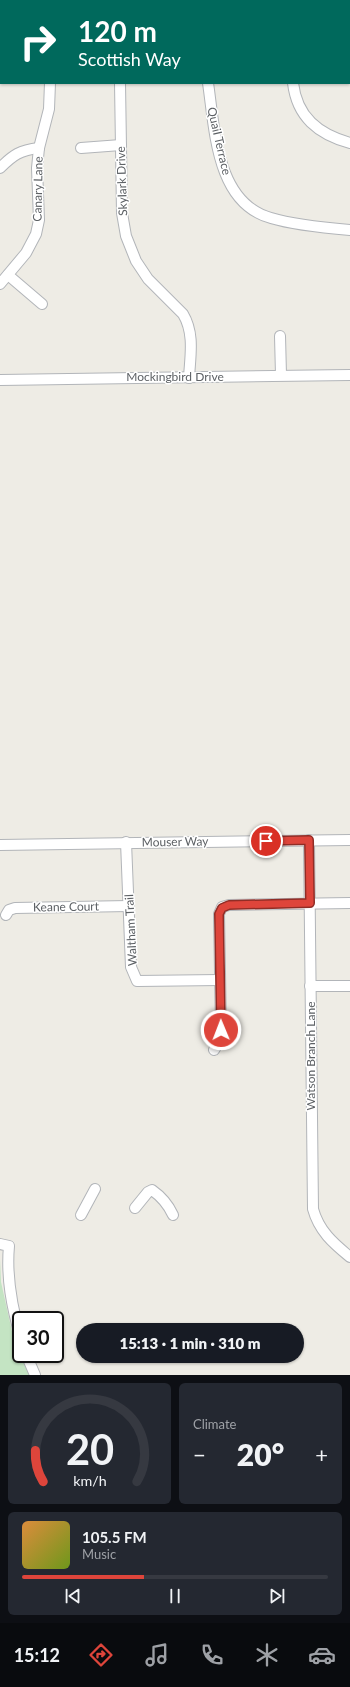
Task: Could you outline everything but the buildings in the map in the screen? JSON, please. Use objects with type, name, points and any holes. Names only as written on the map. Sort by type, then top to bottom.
[{"type":"street","name":"Canary Lane","points":[[0,284],[25,255],[36,234],[39,220],[39,148],[49,109],[50,84]]},
{"type":"street","name":"Skylark Drive","points":[[120,84],[122,213],[126,236],[136,260],[148,279],[184,314],[191,341],[189,378]]},
{"type":"street","name":"Quail Terrace","points":[[208,84],[223,169],[230,186],[241,201],[258,213],[271,218],[350,230]]},
{"type":"street","points":[[293,84],[294,95],[301,111],[308,121],[328,135],[350,143]]},
{"type":"street","points":[[81,148],[121,146]]},
{"type":"street","points":[[0,168],[22,150],[39,148]]},
{"type":"street","points":[[8,275],[42,304]]},
{"type":"street","points":[[280,336],[282,375]]},
{"type":"street","name":"Mockingbird Drive","points":[[0,380],[350,375]]},
{"type":"street","name":"Watson Branch Lane","points":[[309,840],[312,1209],[315,1219],[328,1238],[350,1257]]},
{"type":"street","name":"Mouser Way","points":[[0,846],[126,842],[350,840]]},
{"type":"street","name":"Waltham Trail","points":[[126,842],[131,967],[136,981],[220,980]]},
{"type":"street","points":[[214,1050],[220,1037],[219,914],[222,908],[229,905],[350,903]]},
{"type":"street","name":"Keane Court","points":[[6,915],[9,910],[15,908],[129,906]]},
{"type":"street","points":[[310,986],[350,986]]},
{"type":"street","points":[[82,1215],[95,1189]]},
{"type":"street","points":[[135,1208],[148,1192],[152,1190],[159,1195],[169,1207],[173,1215]]},
{"type":"street","points":[[5,1245],[8,1278],[14,1311]]},
{"type":"street","points":[[30,1363],[36,1375]]},
{"type":"green space","points":[[0,1259],[1,1282],[12,1332],[12,1363],[24,1363],[29,1375],[0,1375]]},
{"type":"route","points":[[221,1030],[220,910],[229,905],[310,903],[309,840],[266,841]]}]
